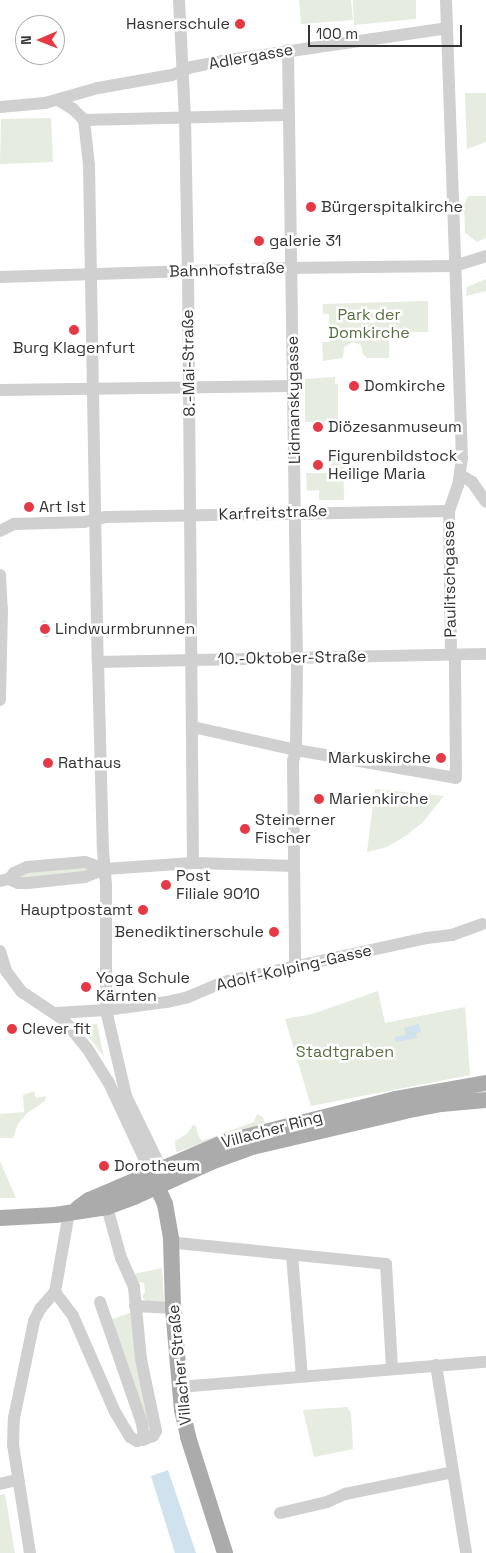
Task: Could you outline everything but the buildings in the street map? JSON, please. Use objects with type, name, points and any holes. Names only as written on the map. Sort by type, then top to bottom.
[{"type":"main road","name":"Villacher Ring","points":[[0,1218],[69,1213],[107,1207],[205,1150],[247,1136],[396,1099],[486,1083]]},
{"type":"main road","name":"Villacher Ring","points":[[69,1213],[89,1200],[277,1140],[414,1110],[486,1100]]},
{"type":"main road","name":"Villacher Straße","points":[[159,1178],[172,1262],[173,1308],[179,1387],[188,1437],[225,1553]]},
{"type":"main road","name":"Villacher Straße","points":[[159,1178],[176,1212],[178,1243],[172,1262]]},
{"type":"street","name":"8.-Mai-Straße","points":[[179,0],[185,118],[190,386],[193,863]]},
{"type":"street","name":"Paulitschgasse","points":[[296,750],[456,778],[449,510],[460,475],[446,0]]},
{"type":"street","name":"Adlergasse","points":[[0,107],[58,100],[98,88],[172,75],[192,67],[288,50],[447,28]]},
{"type":"street","name":"Lidmanskygasse","points":[[288,50],[296,512],[296,750],[293,761],[292,850],[294,866],[295,966]]},
{"type":"street","points":[[58,100],[73,108],[84,120],[289,114]]},
{"type":"street","name":"Villacher Straße","points":[[84,120],[89,175],[92,274],[99,710],[107,916],[106,1010],[126,1096],[159,1178]]},
{"type":"street","name":"Bahnhofstraße","points":[[0,277],[188,270],[454,266],[486,256]]},
{"type":"street","points":[[0,390],[294,386]]},
{"type":"street","points":[[460,475],[472,482],[486,502]]},
{"type":"street","name":"Karfreitstraße","points":[[0,531],[14,524],[84,522],[96,517],[449,510]]},
{"type":"street","points":[[0,575],[2,608],[0,700]]},
{"type":"street","name":"10.-Oktober-Straße","points":[[98,662],[486,654]]},
{"type":"street","points":[[193,727],[296,750]]},
{"type":"street","points":[[4,880],[18,883],[35,882],[85,877],[105,869],[212,862],[294,866]]},
{"type":"street","name":"Adolf-Kolping-Gasse","points":[[56,1013],[106,1010],[174,1000],[188,997],[223,982],[452,935],[482,924]]},
{"type":"street","name":"Villacher Straße","points":[[0,951],[6,971],[22,992],[56,1013],[83,1042],[108,1081],[159,1178]]},
{"type":"street","points":[[55,1292],[73,1316],[115,1412],[130,1437],[137,1441],[153,1436],[156,1432],[141,1359],[134,1287],[122,1258],[107,1207]]},
{"type":"street","points":[[30,1553],[13,1444],[14,1418],[34,1321],[40,1309],[55,1292],[69,1213]]},
{"type":"street","points":[[178,1243],[386,1264],[392,1368]]},
{"type":"street","points":[[292,1254],[302,1376]]},
{"type":"street","points":[[100,1302],[142,1423],[144,1440]]},
{"type":"street","points":[[135,1306],[173,1308]]},
{"type":"street","points":[[179,1387],[392,1368],[486,1362]]},
{"type":"street","points":[[436,1365],[466,1553]]},
{"type":"street","points":[[280,1513],[327,1502],[345,1494],[453,1472]]},
{"type":"street","points":[[0,1484],[18,1480]]},
{"type":"green space","points":[[299,0],[351,0],[353,20],[301,24]]},
{"type":"green space","points":[[353,0],[416,0],[416,19],[354,25]]},
{"type":"green space","points":[[465,93],[486,93],[486,142],[467,149]]},
{"type":"green space","points":[[51,118],[53,162],[0,164],[1,119]]},
{"type":"green space","points":[[468,196],[486,196],[486,238],[477,242],[465,233],[464,205]]},
{"type":"green space","points":[[486,279],[486,291],[466,296],[467,287]]},
{"type":"green space","name":"Park der Domkirche","points":[[428,301],[428,332],[389,332],[389,358],[367,358],[363,354],[361,345],[353,342],[344,347],[343,358],[323,361],[322,342],[330,342],[329,314],[323,314],[323,304]]},
{"type":"green space","points":[[335,377],[335,384],[338,384],[338,421],[305,422],[305,379]]},
{"type":"green space","points":[[331,458],[343,458],[344,500],[319,500],[319,490],[307,491],[306,473],[331,473]]},
{"type":"green space","points":[[375,789],[444,796],[422,823],[404,837],[387,847],[367,852]]},
{"type":"green space","points":[[87,866],[88,872],[17,880],[17,874]]},
{"type":"green space","name":"Stadtgraben","points":[[378,991],[385,1023],[465,1007],[470,1075],[311,1106],[285,1019],[312,1014]]},
{"type":"green space","points":[[79,1024],[97,1024],[104,1057]]},
{"type":"green space","points":[[34,1091],[36,1098],[46,1096],[45,1101],[26,1114],[18,1124],[13,1138],[0,1138],[0,1114],[24,1112],[23,1095]]},
{"type":"green space","points":[[257,1114],[263,1117],[265,1125],[176,1152],[175,1141],[187,1134],[193,1125],[196,1126],[202,1141],[254,1122]]},
{"type":"green space","points":[[0,1161],[16,1198],[0,1198]]},
{"type":"green space","points":[[162,1268],[164,1301],[147,1303],[142,1296],[145,1292],[144,1283],[137,1284],[134,1274]]},
{"type":"green space","points":[[132,1312],[150,1426],[147,1428],[110,1320]]},
{"type":"green space","points":[[347,1407],[351,1413],[353,1449],[314,1457],[303,1410]]},
{"type":"green space","points":[[5,1494],[15,1553],[0,1553],[0,1495]]},
{"type":"water","name":"Lindwurmbrunnen","points":[[44,620],[50,624],[50,634],[47,638],[41,634],[40,624]]},
{"type":"water","points":[[419,1024],[421,1032],[416,1033],[417,1038],[396,1042],[395,1037],[406,1035],[404,1028]]},
{"type":"water","points":[[168,1470],[196,1553],[175,1553],[151,1476]]},
{"type":"place","name":"Hasnerschule","points":[[240,24]]},
{"type":"place","name":"Bürgerspitalkirche","points":[[311,207]]},
{"type":"place","name":"galerie 31","points":[[259,241]]},
{"type":"place","name":"Burg Klagenfurt","points":[[74,330]]},
{"type":"place","name":"Domkirche","points":[[354,386]]},
{"type":"place","name":"Diözesanmuseum","points":[[318,427]]},
{"type":"place","name":"Figurenbildstock Heilige Maria","points":[[318,465]]},
{"type":"place","name":"Art Ist","points":[[29,507]]},
{"type":"place","name":"Lindwurmbrunnen","points":[[45,629]]},
{"type":"place","name":"Markuskirche","points":[[441,758]]},
{"type":"place","name":"Rathaus","points":[[48,763]]},
{"type":"place","name":"Marienkirche","points":[[319,799]]},
{"type":"place","name":"Steinerner Fischer","points":[[245,829]]},
{"type":"place","name":"Post Filiale 9010","points":[[166,885]]},
{"type":"place","name":"Hauptpostamt","points":[[143,910]]},
{"type":"place","name":"Benediktinerschule","points":[[274,932]]},
{"type":"place","name":"Yoga Schule Kärnten","points":[[86,987]]},
{"type":"place","name":"Clever fit","points":[[12,1029]]},
{"type":"place","name":"Dorotheum","points":[[104,1166]]}]
